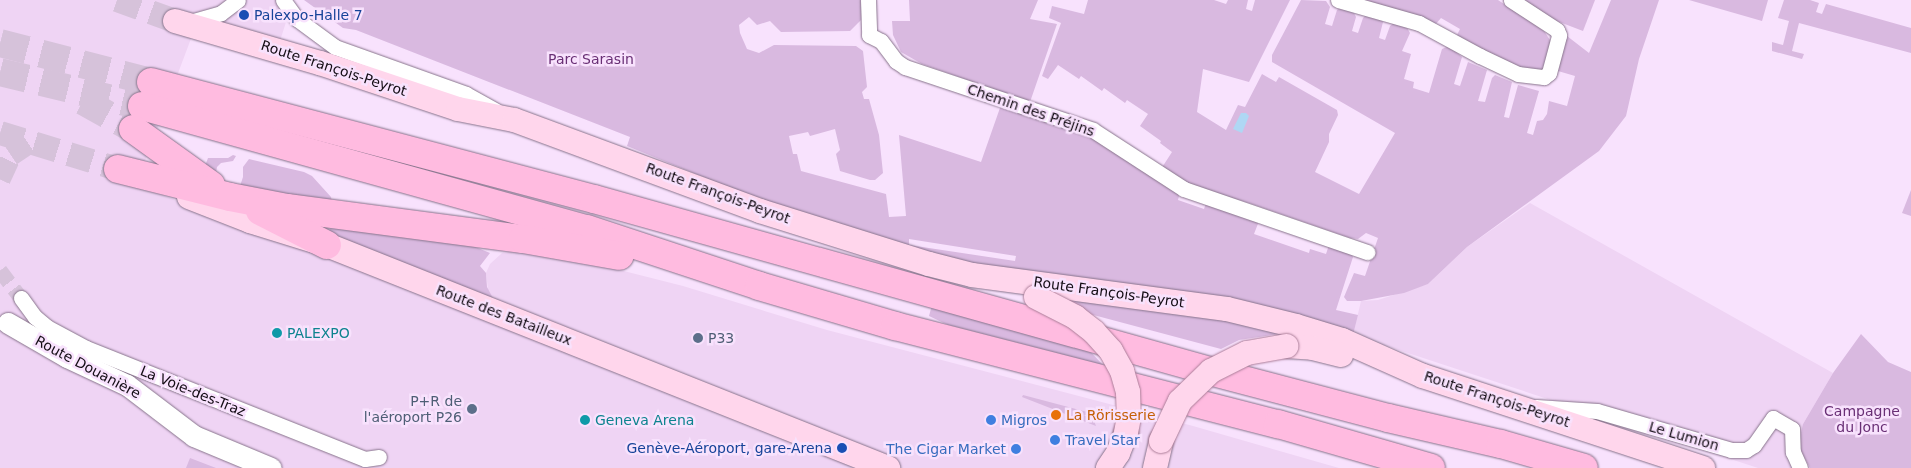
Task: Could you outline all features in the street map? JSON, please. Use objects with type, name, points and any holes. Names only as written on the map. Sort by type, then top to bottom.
[{"type":"highway","points":[[142,106],[230,197],[327,245]]},
{"type":"highway","points":[[142,106],[578,226],[759,286],[895,326],[1278,424],[1430,468]]},
{"type":"highway","points":[[142,106],[439,157],[1213,372],[1388,418],[1501,444],[1584,468]]},
{"type":"highway","points":[[118,169],[230,197],[287,208],[592,250],[759,286]]},
{"type":"highway","points":[[1388,418],[1528,468]]},
{"type":"main road","name":"Route François-Peyrot","points":[[179,22],[320,63],[458,109],[514,120],[760,210],[929,264],[972,275],[1198,305],[1259,316],[1342,340],[1423,376],[1703,468]]},
{"type":"main road","name":"Route des Batailleux","points":[[118,169],[250,220],[327,245],[888,468]]},
{"type":"main road","points":[[972,275],[1036,297],[1075,317],[1094,332],[1111,351],[1122,371],[1128,392],[1129,417],[1126,433],[1118,453],[1108,468]]},
{"type":"main road","points":[[1155,468],[1161,441],[1180,401],[1210,371],[1246,353],[1286,346],[1313,348],[1423,376]]},
{"type":"street","name":"Route François-Peyrot","points":[[179,22],[221,13],[238,0]]},
{"type":"street","name":"Route François-Peyrot","points":[[283,0],[297,18],[335,47],[466,94],[514,120]]},
{"type":"street","name":"Chemin des Préjins","points":[[868,0],[869,35],[881,41],[896,60],[905,67],[1093,130],[1184,189],[1367,252]]},
{"type":"street","points":[[1338,0],[1419,23],[1518,74],[1544,77],[1549,73],[1559,34],[1557,30],[1511,0]]},
{"type":"street","name":"La Voie-des-Traz","points":[[21,298],[35,317],[47,327],[86,348],[365,459],[379,457]]},
{"type":"street","name":"Route Douanière","points":[[8,323],[67,357],[128,385],[194,436],[271,468]]},
{"type":"street","name":"Le Lumion","points":[[1518,406],[1597,411],[1731,450],[1746,450],[1754,446],[1773,418],[1792,429],[1793,452],[1800,468]]},
{"type":"shaded area","points":[[0,0],[293,0],[280,41],[198,20],[136,185],[490,319],[494,300],[488,290],[486,273],[490,264],[502,253],[514,251],[604,266],[683,286],[827,330],[1193,426],[1339,468],[0,468]]},
{"type":"shaded area","points":[[1530,203],[1833,373],[1803,424],[1806,463],[1810,468],[1758,468],[1353,335],[1361,301],[1378,300],[1428,284],[1467,247]]},
{"type":"green space","name":"Parc Sarasin","points":[[304,0],[863,0],[863,18],[850,31],[781,32],[770,21],[757,25],[749,17],[739,25],[740,33],[747,49],[759,53],[774,45],[856,46],[863,51],[867,87],[862,92],[864,99],[869,99],[879,135],[883,173],[875,180],[870,180],[840,171],[836,154],[840,150],[835,129],[810,136],[808,132],[789,136],[793,154],[797,154],[801,171],[886,194],[889,217],[906,216],[899,135],[981,162],[1001,105],[1097,138],[1180,192],[1178,200],[1204,209],[1206,203],[1259,221],[1254,234],[1309,253],[1310,249],[1326,254],[1329,245],[1351,253],[1353,257],[1336,310],[1358,315],[1353,335],[959,263],[760,200],[627,146],[630,137],[356,30],[343,28]],"holes":[[[909,239],[1016,256],[1015,261],[909,245]]]},
{"type":"green space","points":[[909,0],[1038,0],[1030,19],[1057,24],[1030,102],[922,64],[901,52],[893,35],[892,21],[910,21]]},
{"type":"green space","points":[[1088,0],[1214,0],[1226,4],[1228,0],[1248,0],[1246,9],[1252,11],[1255,0],[1290,0],[1249,82],[1203,69],[1197,112],[1226,130],[1238,105],[1245,107],[1262,74],[1276,82],[1279,77],[1337,110],[1338,115],[1329,134],[1329,142],[1315,172],[1359,194],[1395,133],[1272,62],[1272,55],[1301,0],[1326,1],[1330,7],[1325,24],[1332,26],[1337,10],[1342,6],[1352,9],[1356,17],[1352,31],[1358,33],[1363,18],[1368,13],[1379,16],[1383,22],[1379,38],[1385,40],[1390,26],[1395,22],[1405,24],[1410,33],[1402,51],[1411,54],[1404,79],[1414,82],[1413,88],[1429,93],[1442,49],[1449,46],[1462,57],[1454,84],[1460,86],[1468,62],[1487,70],[1478,101],[1485,102],[1492,78],[1495,75],[1512,82],[1504,117],[1509,118],[1518,85],[1539,91],[1527,133],[1533,135],[1537,121],[1543,120],[1547,114],[1549,101],[1567,106],[1575,76],[1558,71],[1567,36],[1589,53],[1611,0],[1659,0],[1639,59],[1626,116],[1599,151],[1467,247],[1428,284],[1404,293],[1361,301],[1347,301],[1344,297],[1354,273],[1365,276],[1378,238],[1366,233],[1358,239],[1350,238],[1249,203],[1187,185],[1161,169],[1172,152],[1160,143],[1161,141],[1140,126],[1148,114],[1127,100],[1125,103],[1104,88],[1102,91],[1081,76],[1079,79],[1058,65],[1048,79],[1042,76],[1061,23],[1049,18],[1052,6],[1084,14]]},
{"type":"green space","points":[[1351,0],[1498,0],[1544,31],[1552,43],[1542,70],[1530,72],[1456,37],[1460,29],[1441,18],[1435,25]]},
{"type":"green space","points":[[1520,0],[1595,0],[1583,31],[1549,18]]},
{"type":"green space","points":[[1689,0],[1768,0],[1762,21]]},
{"type":"green space","points":[[1784,0],[1810,0],[1819,3],[1816,12],[1822,14],[1826,4],[1911,28],[1911,53],[1799,23],[1792,51],[1804,54],[1802,59],[1772,51],[1772,42],[1783,45],[1789,21],[1778,18]]},
{"type":"green space","points":[[233,155],[236,156],[233,161],[221,163],[217,167],[216,173],[205,166],[208,158],[228,158]]},
{"type":"green space","points":[[249,159],[304,172],[312,176],[331,197],[332,202],[240,186],[243,177],[243,167]]},
{"type":"green space","points":[[1911,190],[1911,216],[1902,213]]},
{"type":"green space","points":[[331,228],[473,246],[490,253],[480,266],[486,273],[487,287],[494,300],[331,235],[328,231]]},
{"type":"green space","points":[[1064,297],[1199,314],[1285,333],[1239,340],[1221,349],[1086,313]]},
{"type":"green space","points":[[932,305],[1085,346],[1103,365],[948,325],[929,316]]},
{"type":"green space","name":"Campagne du Jonc","points":[[1861,334],[1888,362],[1911,372],[1911,468],[1810,468],[1798,446],[1803,424],[1833,373]]},
{"type":"green space","points":[[1023,395],[1091,413],[1096,426],[1022,397]]},
{"type":"green space","points":[[190,458],[216,468],[186,468]]},
{"type":"water","points":[[1241,113],[1246,113],[1249,116],[1242,133],[1233,129]]},
{"type":"tunnel","points":[[117,0],[175,21]]},
{"type":"tunnel","points":[[0,43],[151,82]]},
{"type":"tunnel","points":[[0,72],[142,106]]},
{"type":"tunnel","points":[[83,101],[133,129]]},
{"type":"tunnel","points":[[0,133],[118,169]]},
{"type":"tunnel","points":[[0,179],[11,155],[29,143]]},
{"type":"tunnel","points":[[0,270],[21,298]]},
{"type":"place","name":"Palexpo-Halle 7","points":[[244,15]]},
{"type":"place","name":"PALEXPO","points":[[277,333]]},
{"type":"place","name":"P33","points":[[698,338]]},
{"type":"place","name":"P+R de l'aéroport P26","points":[[472,409]]},
{"type":"place","name":"La Rörisserie","points":[[1056,415]]},
{"type":"place","name":"Geneva Arena","points":[[585,420]]},
{"type":"place","name":"Migros","points":[[991,420]]},
{"type":"place","name":"Travel Star","points":[[1055,440]]},
{"type":"place","name":"Genève-Aéroport, gare-Arena","points":[[842,448]]},
{"type":"place","name":"The Cigar Market","points":[[1016,449]]}]
